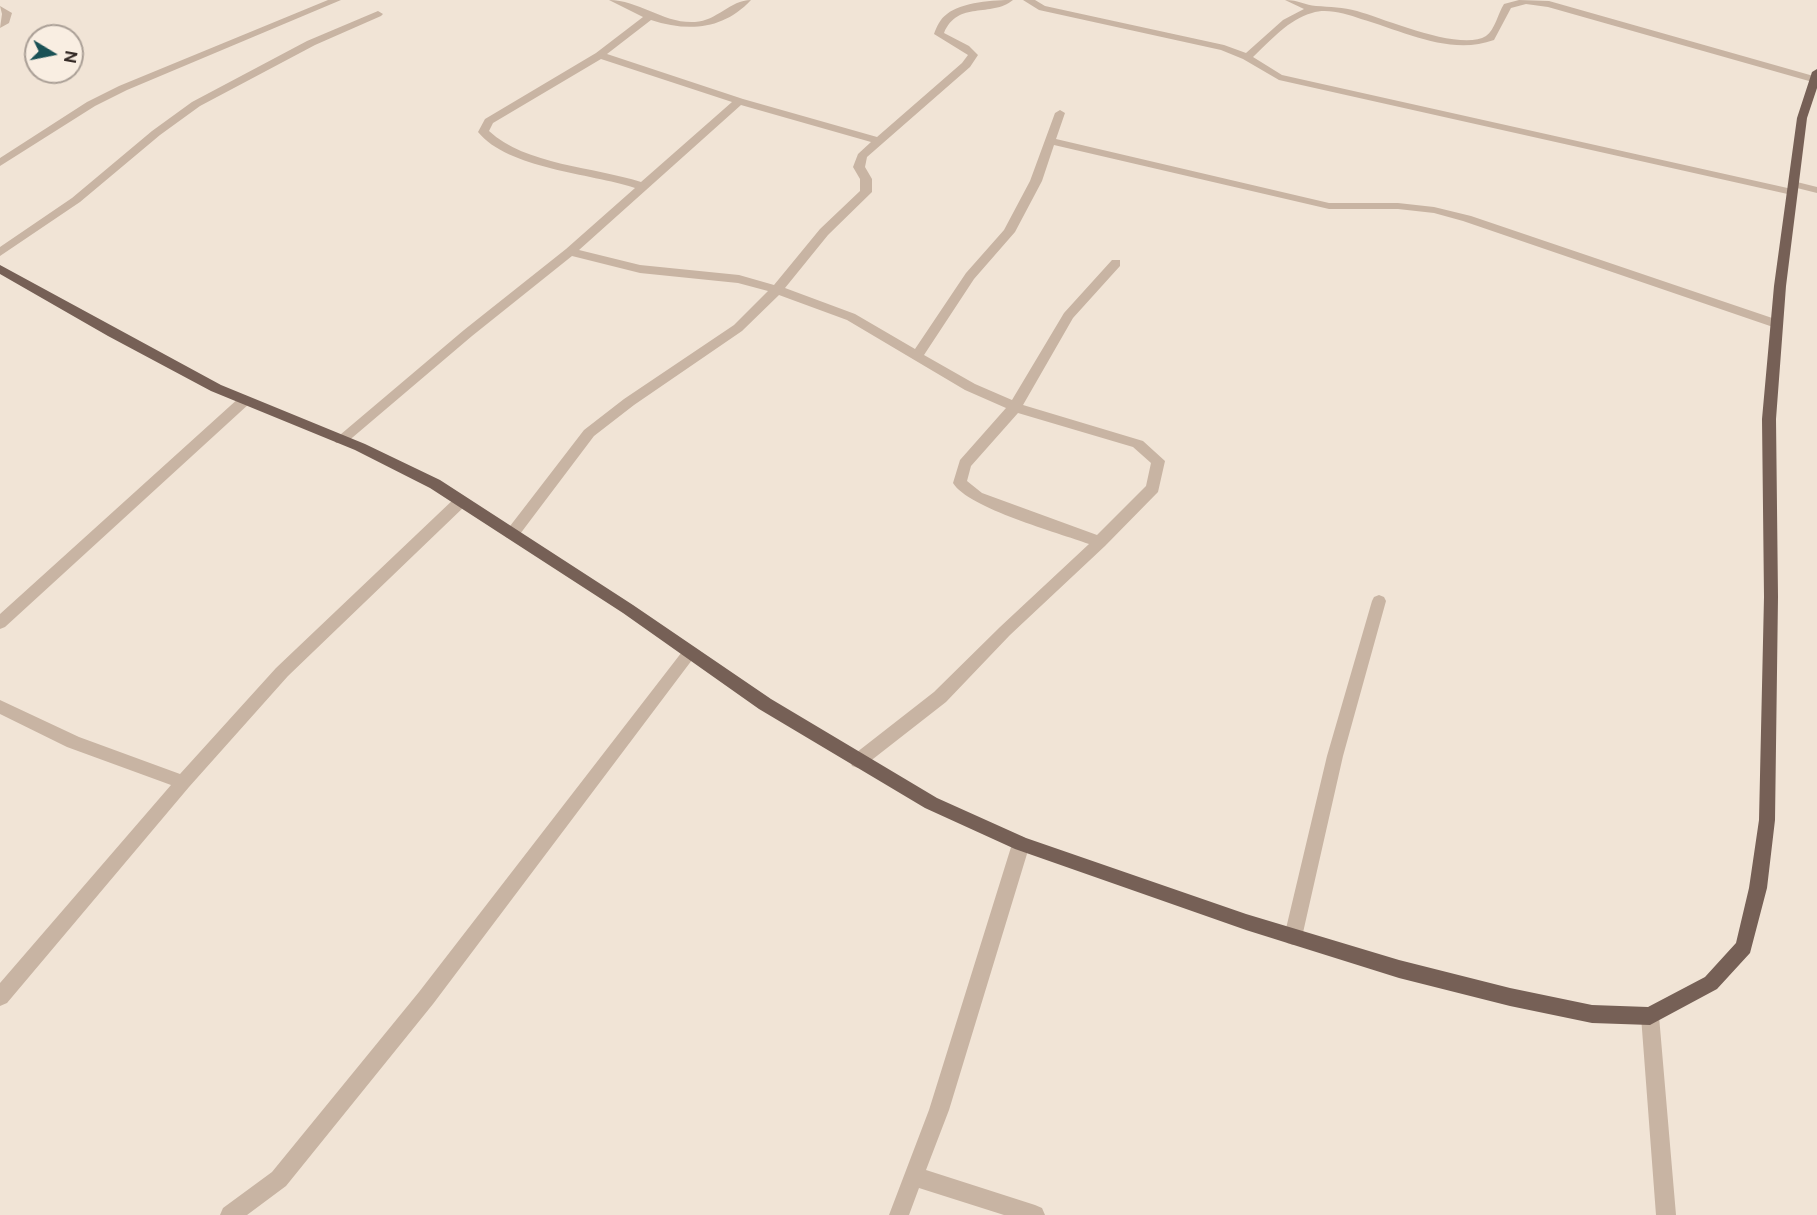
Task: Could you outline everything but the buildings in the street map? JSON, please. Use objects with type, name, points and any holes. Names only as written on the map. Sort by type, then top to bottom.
[{"type":"main road","points":[[0,269],[162,361],[435,484],[765,704],[931,803],[1021,844],[1293,937],[1399,969],[1510,997],[1592,1014],[1650,1016],[1711,984],[1744,947],[1758,888],[1767,820],[1771,597],[1770,419],[1777,324],[1802,118],[1815,75]]},
{"type":"street","points":[[0,163],[91,104],[123,88],[336,0]]},
{"type":"street","points":[[614,0],[650,17],[678,24],[702,25],[721,18],[746,0]]},
{"type":"street","points":[[512,534],[589,433],[629,402],[738,328],[777,290],[824,232],[866,192],[866,179],[859,168],[862,156],[966,65],[973,55],[968,48],[947,40],[939,34],[941,25],[958,10],[993,6],[1008,0]]},
{"type":"street","points":[[1028,0],[1042,8],[1224,48],[1246,57],[1279,77],[1793,188],[1817,190]]},
{"type":"street","points":[[1290,0],[1313,9]]},
{"type":"street","points":[[1246,57],[1299,14],[1313,9],[1326,8],[1456,43],[1480,44],[1492,37],[1507,6],[1526,1],[1549,4],[1815,75]]},
{"type":"street","points":[[0,9],[7,12],[6,21],[0,26]]},
{"type":"street","points":[[0,252],[76,200],[156,133],[196,104],[311,43],[378,14]]},
{"type":"street","points":[[644,187],[605,175],[553,164],[490,142],[483,132],[489,122],[600,55],[650,17]]},
{"type":"street","points":[[600,55],[739,101],[879,141]]},
{"type":"street","points":[[341,440],[468,333],[570,252],[739,101]]},
{"type":"street","points":[[917,356],[970,276],[1009,232],[1036,180],[1060,113]]},
{"type":"street","points":[[1050,141],[1329,206],[1398,206],[1434,210],[1467,219],[1777,324]]},
{"type":"street","points":[[570,252],[640,269],[707,274],[739,279],[777,290],[851,317],[970,387],[1015,407],[1138,444],[1158,461],[1153,488],[1064,579],[1005,631],[940,697],[858,761]]},
{"type":"street","points":[[1100,542],[977,497],[960,483],[965,464],[1015,407],[1068,316],[1116,263]]},
{"type":"street","points":[[0,623],[245,400]]},
{"type":"street","points":[[0,998],[183,782],[282,672],[461,501]]},
{"type":"street","points":[[1293,937],[1335,756],[1379,601]]},
{"type":"street","points":[[230,1215],[279,1179],[426,998],[690,652]]},
{"type":"street","points":[[0,707],[73,742],[183,782]]},
{"type":"street","points":[[899,1215],[939,1110],[1021,844]]},
{"type":"street","points":[[1650,1016],[1666,1215]]},
{"type":"street","points":[[914,1176],[1035,1215]]}]
